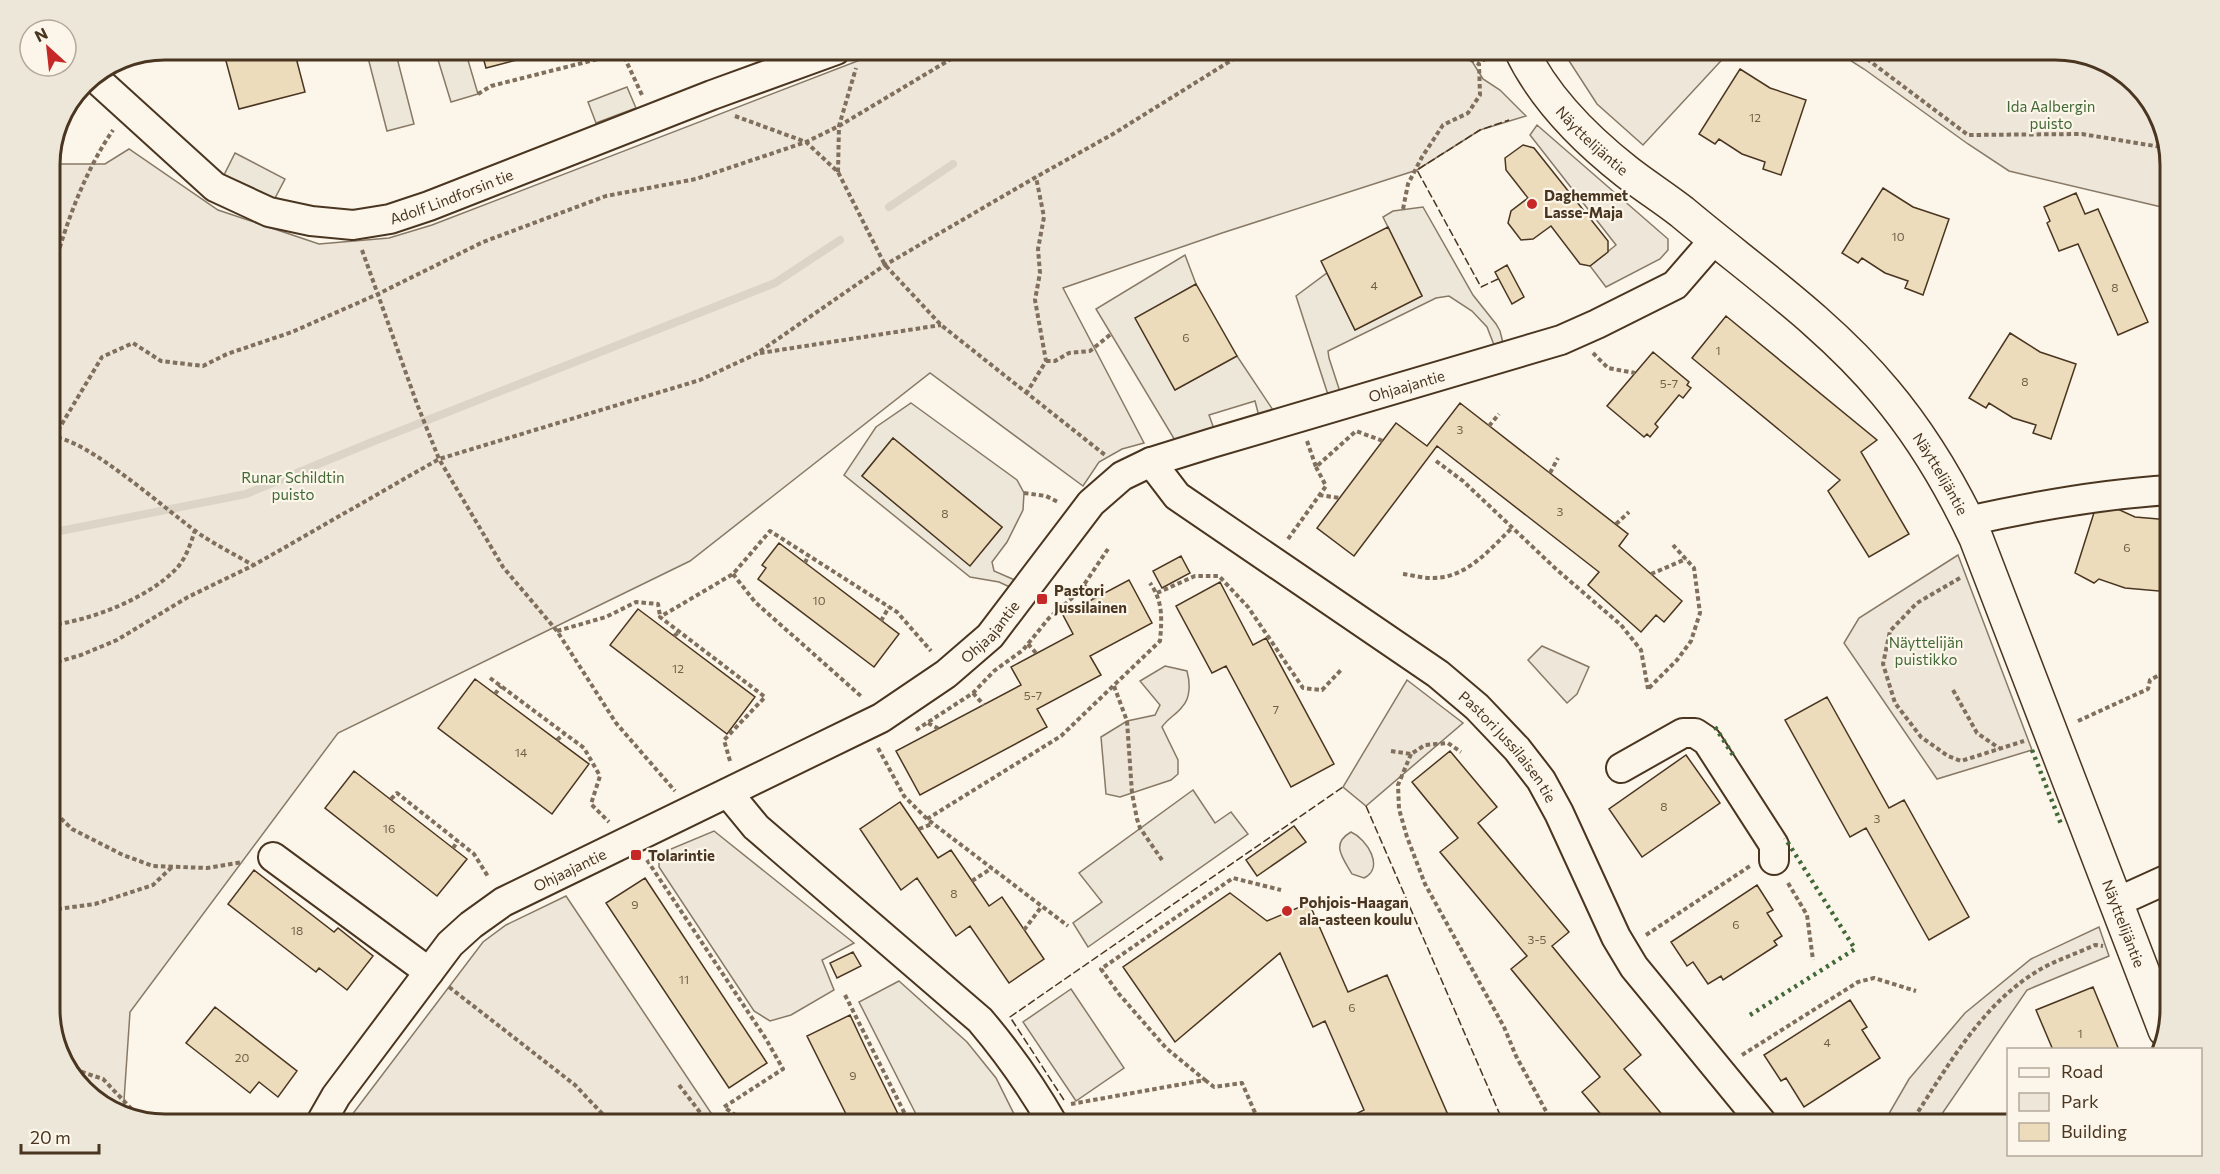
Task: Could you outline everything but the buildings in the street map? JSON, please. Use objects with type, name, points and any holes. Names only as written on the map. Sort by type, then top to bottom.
[{"type":"main road","name":"Näyttelijäntie","points":[[1526,60],[1536,79],[1574,125],[1625,170],[1679,210],[1809,317],[1885,392],[1904,417],[1956,496],[1968,521],[2117,902],[2160,986]]},
{"type":"street","name":"Adolf Lindforsin tie","points":[[100,83],[215,187],[268,212],[311,221],[353,225],[390,219],[429,206],[711,95],[836,60]]},
{"type":"street","name":"Ohjaajantie","points":[[326,1114],[336,1096],[450,944],[471,925],[503,902],[730,779],[879,732],[990,636],[1091,503],[1122,476],[1151,462],[1561,340],[1675,285],[1714,240]]},
{"type":"street","name":"Pastori Jussilaisen tie","points":[[1151,462],[1177,496],[1438,675],[1477,707],[1517,749],[1541,780],[1559,813],[1623,950],[1634,967],[1754,1114]]},
{"type":"street","points":[[1968,521],[2046,504],[2160,491]]},
{"type":"street","points":[[1621,768],[1683,733],[1695,733],[1707,741],[1774,845],[1774,860]]},
{"type":"street","points":[[730,779],[756,827],[980,1020],[1004,1048],[1030,1085],[1059,1114]]},
{"type":"street","points":[[273,856],[429,972]]},
{"type":"street","points":[[2117,902],[2160,883]]},
{"type":"path","points":[[478,94],[491,86],[588,60]]},
{"type":"path","points":[[626,60],[646,104]]},
{"type":"path","points":[[838,172],[838,126],[847,93],[847,60]]},
{"type":"path","points":[[60,424],[102,357],[133,343],[161,361],[203,366],[227,354],[292,332],[378,294],[483,242],[606,196],[696,179],[806,142],[838,126],[949,60]]},
{"type":"path","points":[[60,661],[117,640],[188,597],[254,565],[439,459],[700,380],[756,354],[885,265],[1113,134],[1232,60]]},
{"type":"path","points":[[1403,209],[1408,184],[1443,125],[1468,113],[1480,95],[1479,64],[1471,60]]},
{"type":"path","points":[[1868,60],[1968,135],[2082,134],[2158,144]]},
{"type":"path","points":[[711,95],[722,112],[806,142],[838,172],[885,265],[941,325],[1115,463],[1122,476]]},
{"type":"path","points":[[60,247],[92,164],[128,108]]},
{"type":"path","points":[[1026,394],[1046,361],[1035,300],[1040,273],[1038,249],[1044,218],[1036,177]]},
{"type":"path","points":[[353,225],[439,459],[503,567],[557,631],[616,723],[683,800]]},
{"type":"path","points":[[756,354],[941,325]]},
{"type":"path","points":[[1046,361],[1055,361],[1070,353],[1090,351],[1111,334]]},
{"type":"path","points":[[1608,368],[1635,373]]},
{"type":"path","points":[[1489,426],[1499,414]]},
{"type":"path","points":[[1316,467],[1356,431],[1383,441]]},
{"type":"path","points":[[1282,546],[1326,486],[1316,467],[1306,438]]},
{"type":"path","points":[[60,439],[76,444],[154,498],[195,530],[254,565]]},
{"type":"path","points":[[1550,473],[1558,458]]},
{"type":"path","points":[[1436,461],[1463,481],[1556,569],[1621,626],[1641,650],[1648,689],[1677,660],[1691,641],[1700,613],[1694,568],[1673,545]]},
{"type":"path","points":[[1024,494],[1046,496],[1061,503]]},
{"type":"path","points":[[1319,495],[1340,498]]},
{"type":"path","points":[[1616,524],[1629,512]]},
{"type":"path","points":[[1403,574],[1431,578],[1450,576],[1473,566],[1512,528]]},
{"type":"path","points":[[60,624],[86,618],[132,600],[154,586],[178,567],[190,546],[195,530]]},
{"type":"path","points":[[660,617],[733,574],[770,531],[897,612],[934,655]]},
{"type":"path","points":[[806,563],[808,556]]},
{"type":"path","points":[[1651,574],[1686,559]]},
{"type":"path","points":[[733,574],[755,602],[859,693],[879,732],[904,796],[933,824],[1068,926]]},
{"type":"path","points":[[1157,593],[1195,576],[1219,576],[1248,607],[1303,688],[1323,690],[1341,670]]},
{"type":"path","points":[[1962,577],[1917,603],[1890,631],[1883,664],[1894,703],[1921,737],[1948,756],[1961,761],[2026,741]]},
{"type":"path","points":[[927,819],[1061,736],[1160,641],[1162,613],[1157,593],[1150,583]]},
{"type":"path","points":[[1084,585],[1095,599]]},
{"type":"path","points":[[557,631],[606,617],[636,602],[658,604],[660,617],[765,698],[724,740],[730,779]]},
{"type":"path","points":[[881,621],[889,607]]},
{"type":"path","points":[[674,636],[679,632]]},
{"type":"path","points":[[1028,644],[1036,653]]},
{"type":"path","points":[[2074,723],[2148,689],[2150,680],[2160,674]]},
{"type":"path","points":[[490,678],[584,748],[600,776],[591,804],[612,824]]},
{"type":"path","points":[[495,694],[501,686]]},
{"type":"path","points":[[747,691],[750,686]]},
{"type":"path","points":[[1114,686],[1127,721],[1132,793],[1137,819],[1140,828],[1162,860]]},
{"type":"path","points":[[1953,690],[1977,733],[1999,749]]},
{"type":"path","points":[[973,693],[984,705]]},
{"type":"path","points":[[928,723],[939,729]]},
{"type":"path","points":[[557,740],[565,733]]},
{"type":"path","points":[[1461,752],[1448,743],[1425,746],[1411,754],[1398,785],[1399,809],[1425,884],[1504,1027],[1516,1056],[1547,1114]]},
{"type":"path","points":[[1391,751],[1411,754]]},
{"type":"path","points":[[391,799],[397,793],[474,854],[503,902]]},
{"type":"path","points":[[60,818],[72,829],[123,855],[153,867],[207,868],[243,862]]},
{"type":"path","points":[[919,829],[933,824]]},
{"type":"path","points":[[453,848],[458,841]]},
{"type":"path","points":[[643,852],[653,872],[766,1039],[783,1069],[724,1107],[734,1114]]},
{"type":"path","points":[[1623,950],[1754,863],[1774,860],[1807,915],[1813,960]]},
{"type":"path","points":[[60,909],[94,904],[153,885],[172,867]]},
{"type":"path","points":[[972,881],[992,868]]},
{"type":"path","points":[[1255,1114],[1242,1083],[1214,1087],[1205,1080],[1166,1048],[1119,994],[1101,969],[1233,878],[1281,890]]},
{"type":"path","points":[[1024,930],[1042,906]]},
{"type":"path","points":[[1917,1114],[1970,1034],[2007,993],[2037,971],[2095,945],[2104,946]]},
{"type":"path","points":[[429,972],[575,1085],[602,1114]]},
{"type":"path","points":[[1719,1071],[1858,982],[1874,978],[1916,992]]},
{"type":"path","points":[[845,995],[904,1114]]},
{"type":"path","points":[[82,1072],[103,1080],[129,1107]]},
{"type":"path","points":[[1064,1114],[1205,1080]]},
{"type":"path","points":[[679,1085],[701,1114]]},
{"type":"green space","name":"Runar Schildtin puisto","points":[[860,60],[1471,60],[1483,79],[1500,90],[1526,116],[1480,130],[1417,170],[1222,233],[1063,288],[1144,443],[1122,449],[1099,462],[1083,486],[930,373],[690,561],[338,733],[130,1012],[124,1105],[96,1088],[78,1067],[66,1042],[60,1015],[60,164],[105,164],[129,149],[218,210],[319,244],[389,238],[432,225]]},
{"type":"green space","points":[[1568,60],[1722,60],[1643,145],[1597,104]]},
{"type":"green space","name":"Ida Aalbergin puisto","points":[[1850,60],[2055,60],[2095,68],[2124,86],[2134,96],[2149,119],[2160,159],[2160,207],[2009,171]]},
{"type":"green space","points":[[1537,125],[1668,239],[1668,250],[1660,259],[1606,287],[1590,266],[1616,245],[1530,135]]},
{"type":"green space","name":"Näyttelijän puistikko","points":[[1958,555],[2032,750],[1937,779],[1844,643],[1859,618]]},
{"type":"green space","points":[[1542,646],[1589,667],[1577,694],[1567,703],[1528,660]]},
{"type":"green space","points":[[1165,666],[1187,671],[1189,680],[1185,703],[1162,727],[1178,760],[1178,774],[1171,780],[1120,797],[1106,794],[1101,737],[1127,721],[1155,715],[1160,705],[1140,681]]},
{"type":"green space","points":[[1407,680],[1463,723],[1366,806],[1343,787]]},
{"type":"green space","points":[[714,831],[854,943],[822,960],[834,990],[791,1015],[770,1021],[754,1011],[659,867],[659,854]]},
{"type":"green space","points":[[1351,832],[1368,847],[1373,861],[1373,868],[1364,878],[1352,874],[1340,852],[1341,841]]},
{"type":"green space","points":[[566,896],[712,1114],[353,1114],[483,942],[506,925]]},
{"type":"green space","points":[[2099,927],[2109,956],[2027,990],[1942,1114],[1889,1114],[1909,1079],[1965,1013],[2031,959]]},
{"type":"green space","points":[[1071,989],[1124,1068],[1076,1101],[1023,1022]]},
{"type":"shaded area","points":[[369,60],[398,60],[414,124],[387,131]]},
{"type":"shaded area","points":[[438,60],[468,60],[478,94],[451,102]]},
{"type":"shaded area","points":[[627,87],[636,108],[596,123],[588,102]]},
{"type":"shaded area","points":[[235,153],[285,179],[274,200],[224,175]]},
{"type":"shaded area","points":[[1423,207],[1473,295],[1496,324],[1503,343],[1494,345],[1487,327],[1472,311],[1449,296],[1436,298],[1328,351],[1344,404],[1332,407],[1296,296],[1327,273],[1355,330],[1422,296],[1383,217],[1393,211]]},
{"type":"shaded area","points":[[1185,255],[1196,284],[1136,319],[1175,390],[1237,356],[1273,410],[1262,428],[1255,401],[1209,415],[1214,429],[1182,452],[1096,309]]},
{"type":"shaded area","points":[[911,403],[1017,480],[1024,493],[1023,510],[1007,542],[992,562],[994,571],[1017,581],[1012,588],[999,582],[970,577],[844,475],[876,427]],"holes":[[[893,438],[1002,527],[970,565],[862,476]]]},
{"type":"shaded area","points":[[1193,790],[1215,823],[1231,812],[1248,834],[1088,947],[1073,923],[1102,902],[1079,873]]},
{"type":"shaded area","points":[[899,981],[967,1042],[996,1078],[1014,1114],[916,1114],[859,1002]]},
{"type":"waterway","points":[[889,207],[953,164]]},
{"type":"waterway","points":[[60,531],[246,494],[775,283],[840,240]]},
{"type":"hedge","points":[[1715,727],[1733,755]]},
{"type":"hedge","points":[[2032,750],[2061,824]]},
{"type":"hedge","points":[[1750,1015],[1855,949],[1785,838]]},
{"type":"fence","points":[[1498,279],[1481,287],[1417,170],[1480,130],[1509,120]]},
{"type":"fence","points":[[1064,1100],[1010,1017],[1343,787]]},
{"type":"fence","points":[[1366,806],[1500,1114]]},
{"type":"place","name":"Daghemmet Lasse-Maja","points":[[1532,204]]},
{"type":"place","name":"Pastori Jussilainen","points":[[1042,599]]},
{"type":"place","name":"Tolarintie","points":[[636,855]]},
{"type":"place","name":"Pohjois-Haagan ala-asteen koulu","points":[[1287,911]]}]
